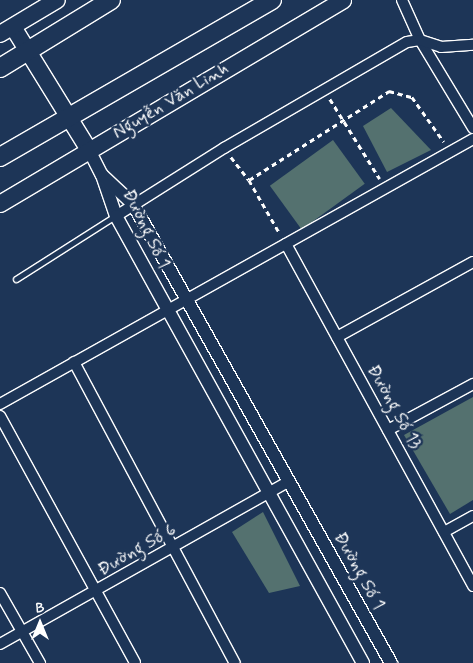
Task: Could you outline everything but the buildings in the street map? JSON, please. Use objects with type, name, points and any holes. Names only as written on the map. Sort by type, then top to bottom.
[{"type":"highway","points":[[0,68],[112,0]]},
{"type":"highway","name":"Nguyễn Văn Linh","points":[[0,157],[69,115],[272,0]]},
{"type":"main road","points":[[57,0],[6,30],[29,51],[89,150]]},
{"type":"main road","name":"Nguyễn Văn Linh","points":[[0,204],[343,0]]},
{"type":"street","points":[[402,0],[420,40],[473,128]]},
{"type":"street","points":[[116,216],[224,148],[407,42],[420,40],[441,47],[473,46]]},
{"type":"street","points":[[0,404],[473,138]]},
{"type":"street","name":"Đường Số 1","points":[[89,150],[102,176],[116,216],[270,491],[363,663]]},
{"type":"street","name":"Đường Số 1","points":[[102,176],[133,204],[391,663]]},
{"type":"street","name":"Đường Số 13","points":[[286,244],[473,586]]},
{"type":"street","points":[[337,337],[473,262]]},
{"type":"street","points":[[74,362],[235,663]]},
{"type":"street","points":[[388,430],[473,384]]},
{"type":"street","points":[[0,416],[135,663]]},
{"type":"street","name":"Đường Số 6","points":[[0,644],[173,549],[288,481]]},
{"type":"street","points":[[444,532],[473,516]]},
{"type":"street","points":[[0,593],[40,663]]},
{"type":"lane","points":[[16,279],[116,216]]},
{"type":"path","points":[[324,89],[386,188]]},
{"type":"path","points":[[249,180],[389,91],[412,97],[450,151]]},
{"type":"path","points":[[224,148],[249,180],[286,244]]},
{"type":"green space","points":[[391,108],[431,150],[387,172],[363,126]]},
{"type":"green space","points":[[333,140],[365,184],[302,230],[270,186]]},
{"type":"green space","points":[[473,397],[473,500],[450,514],[404,435]]},
{"type":"green space","points":[[263,512],[300,586],[269,593],[232,532]]}]
